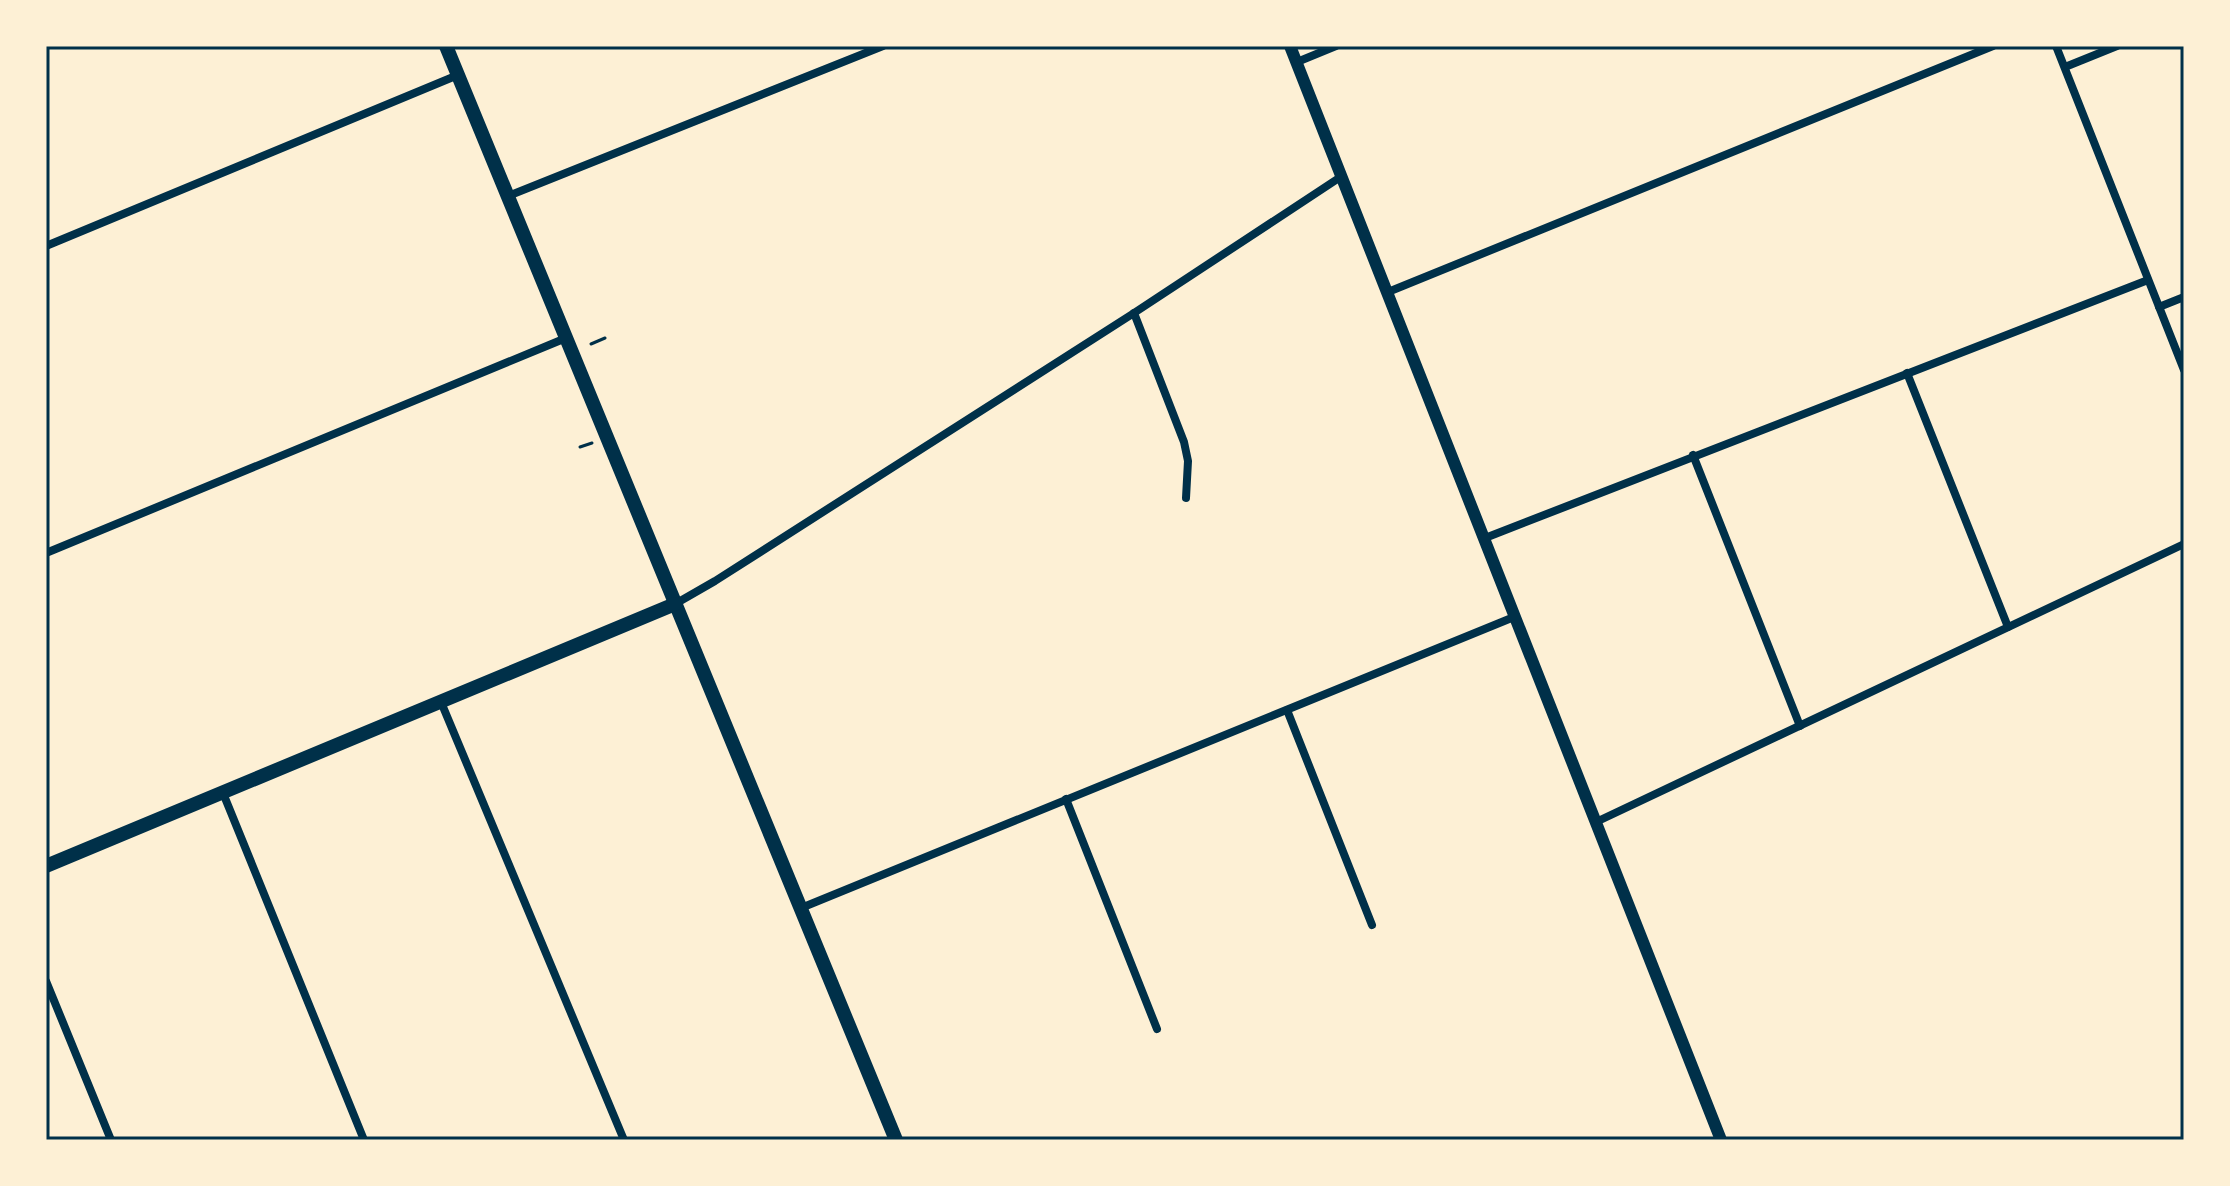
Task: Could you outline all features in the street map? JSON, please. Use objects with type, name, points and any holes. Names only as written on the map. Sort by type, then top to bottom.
[{"type":"main road","points":[[446,46],[896,1140]]},
{"type":"main road","points":[[46,866],[675,604]]},
{"type":"street","points":[[508,196],[883,46]]},
{"type":"street","points":[[1290,46],[1721,1140]]},
{"type":"street","points":[[1297,62],[1336,46]]},
{"type":"street","points":[[1388,292],[1993,46]]},
{"type":"street","points":[[2056,46],[2184,370]]},
{"type":"street","points":[[2065,67],[2117,46]]},
{"type":"street","points":[[46,246],[458,75]]},
{"type":"street","points":[[675,604],[1134,313],[1342,176]]},
{"type":"street","points":[[1485,538],[2148,280]]},
{"type":"street","points":[[2159,307],[2184,297]]},
{"type":"street","points":[[1134,313],[1184,442],[1188,461],[1186,498]]},
{"type":"street","points":[[46,553],[566,338]]},
{"type":"street","points":[[1907,373],[2008,627]]},
{"type":"street","points":[[1693,455],[1800,726]]},
{"type":"street","points":[[1596,822],[2184,544]]},
{"type":"street","points":[[801,908],[1514,617]]},
{"type":"street","points":[[441,702],[624,1140]]},
{"type":"street","points":[[1287,710],[1372,925]]},
{"type":"street","points":[[223,793],[364,1140]]},
{"type":"street","points":[[1066,799],[1157,1029]]},
{"type":"street","points":[[46,981],[111,1140]]},
{"type":"path","points":[[591,344],[605,338]]},
{"type":"path","points":[[580,447],[592,443]]}]
